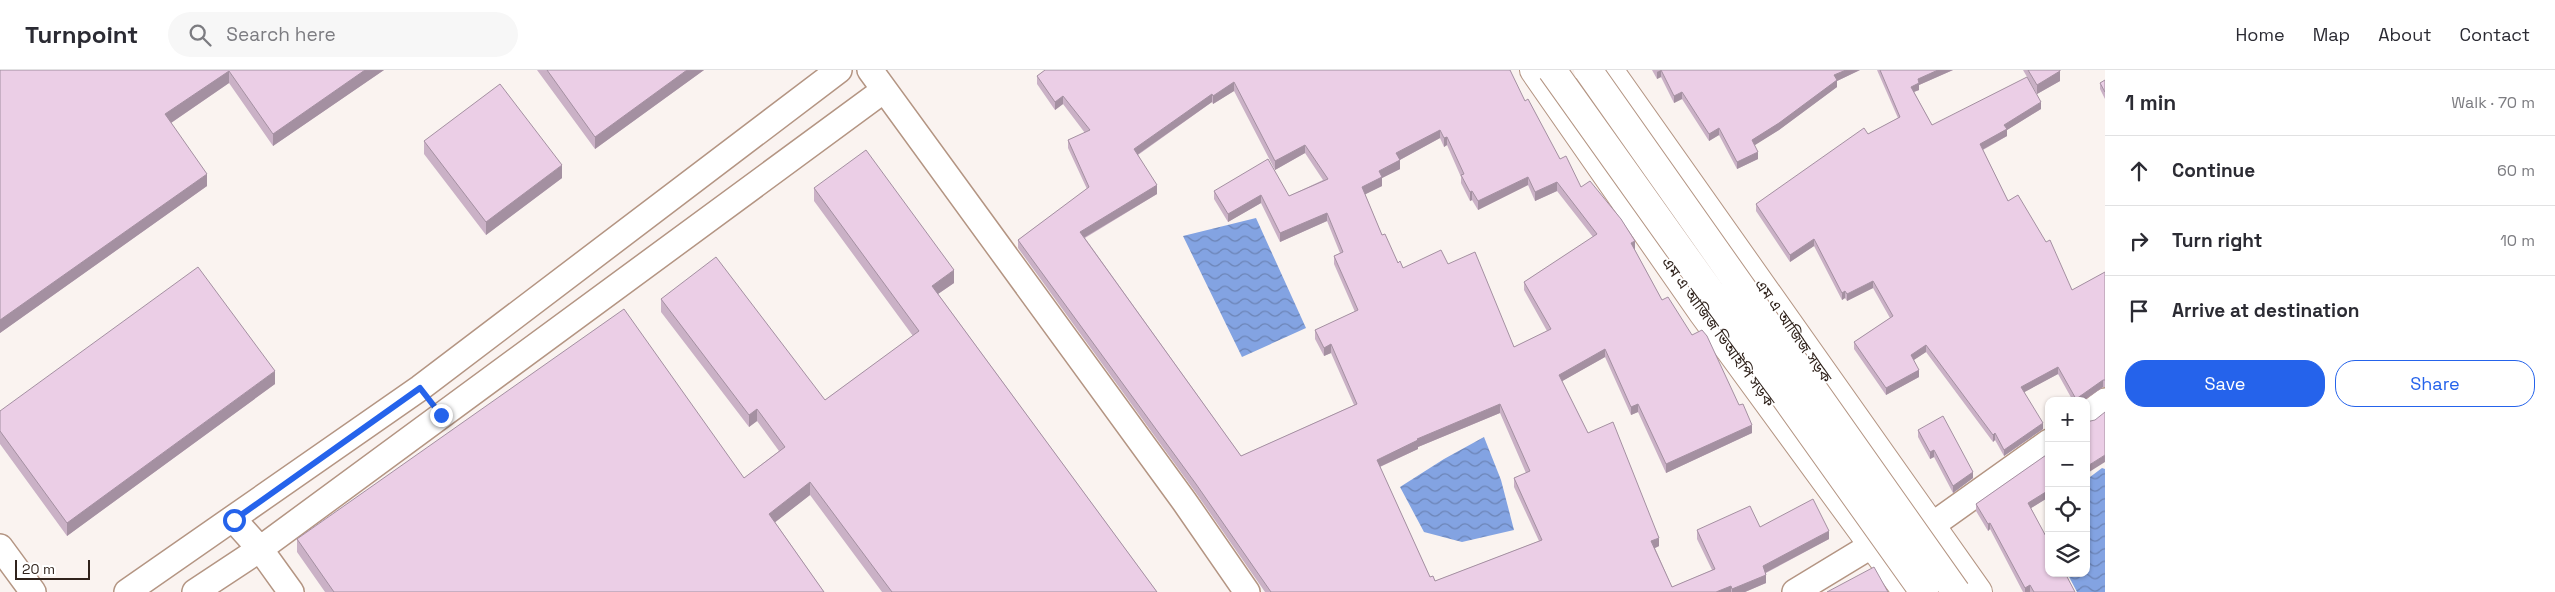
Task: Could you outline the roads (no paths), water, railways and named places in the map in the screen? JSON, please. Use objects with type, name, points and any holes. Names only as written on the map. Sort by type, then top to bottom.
[{"type":"main road","name":"এম এ আজিজ ভিআইপি সড়ক","points":[[1534,70],[1703,313],[1874,544],[1907,592]]},
{"type":"main road","points":[[1552,70],[1924,592]]},
{"type":"main road","points":[[1588,70],[1956,592]]},
{"type":"main road","name":"এম এ আজিজ সড়ক","points":[[1609,70],[1978,592]]},
{"type":"street","points":[[127,592],[234,520],[420,388],[839,70]]},
{"type":"street","points":[[870,70],[1184,500],[1247,592]]},
{"type":"street","points":[[195,592],[260,549],[884,90]]},
{"type":"street","points":[[420,388],[441,415]]},
{"type":"street","points":[[2090,412],[2105,401]]},
{"type":"street","points":[[1795,592],[1874,544],[1932,526],[2045,445]]},
{"type":"street","points":[[234,520],[260,549],[291,592]]},
{"type":"street","points":[[0,547],[33,592]]},
{"type":"water","points":[[1256,218],[1306,328],[1242,357],[1183,236]]},
{"type":"water","points":[[1484,437],[1501,480],[1514,530],[1462,542],[1424,532],[1400,487],[1444,459]]},
{"type":"water","points":[[2102,468],[2105,469],[2105,592],[2077,592],[2069,577],[2090,577],[2090,477]]}]
